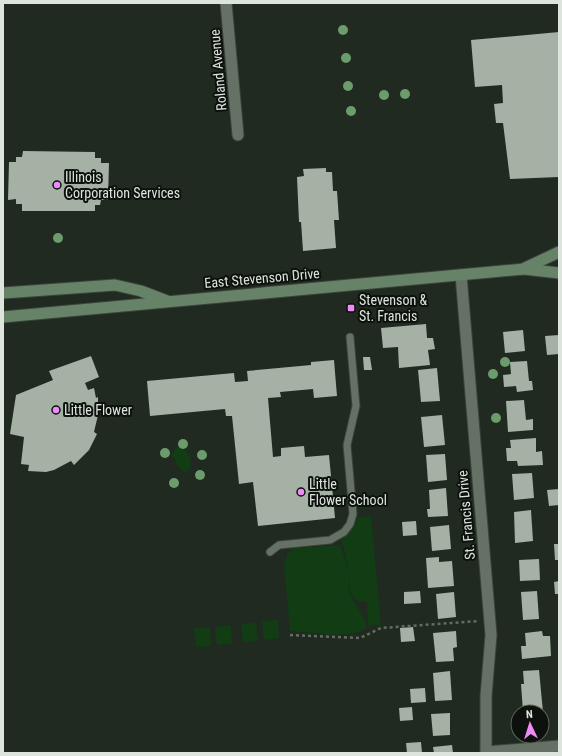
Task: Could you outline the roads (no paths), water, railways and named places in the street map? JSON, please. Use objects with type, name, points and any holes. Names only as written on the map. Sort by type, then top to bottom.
[{"type":"main road","name":"East Stevenson Drive","points":[[524,269],[559,252]]},
{"type":"main road","name":"East Stevenson Drive","points":[[3,317],[524,269],[559,273]]},
{"type":"main road","points":[[546,272],[559,280]]},
{"type":"main road","points":[[3,292],[115,285],[141,291],[169,302]]},
{"type":"street","name":"Roland Avenue","points":[[226,3],[238,135]]},
{"type":"street","name":"St. Francis Drive","points":[[461,275],[492,635],[486,696],[486,752]]},
{"type":"street","points":[[486,752],[559,746]]},
{"type":"lane","points":[[270,552],[279,545],[330,540],[344,532],[350,524],[353,514],[347,445],[356,406],[350,337]]},
{"type":"place","name":"Illinois Corporation Services","points":[[57,185]]},
{"type":"place","name":"Stevenson & St. Francis","points":[[351,308]]},
{"type":"place","name":"Little Flower","points":[[56,410]]},
{"type":"place","name":"Little Flower School","points":[[301,492]]}]
